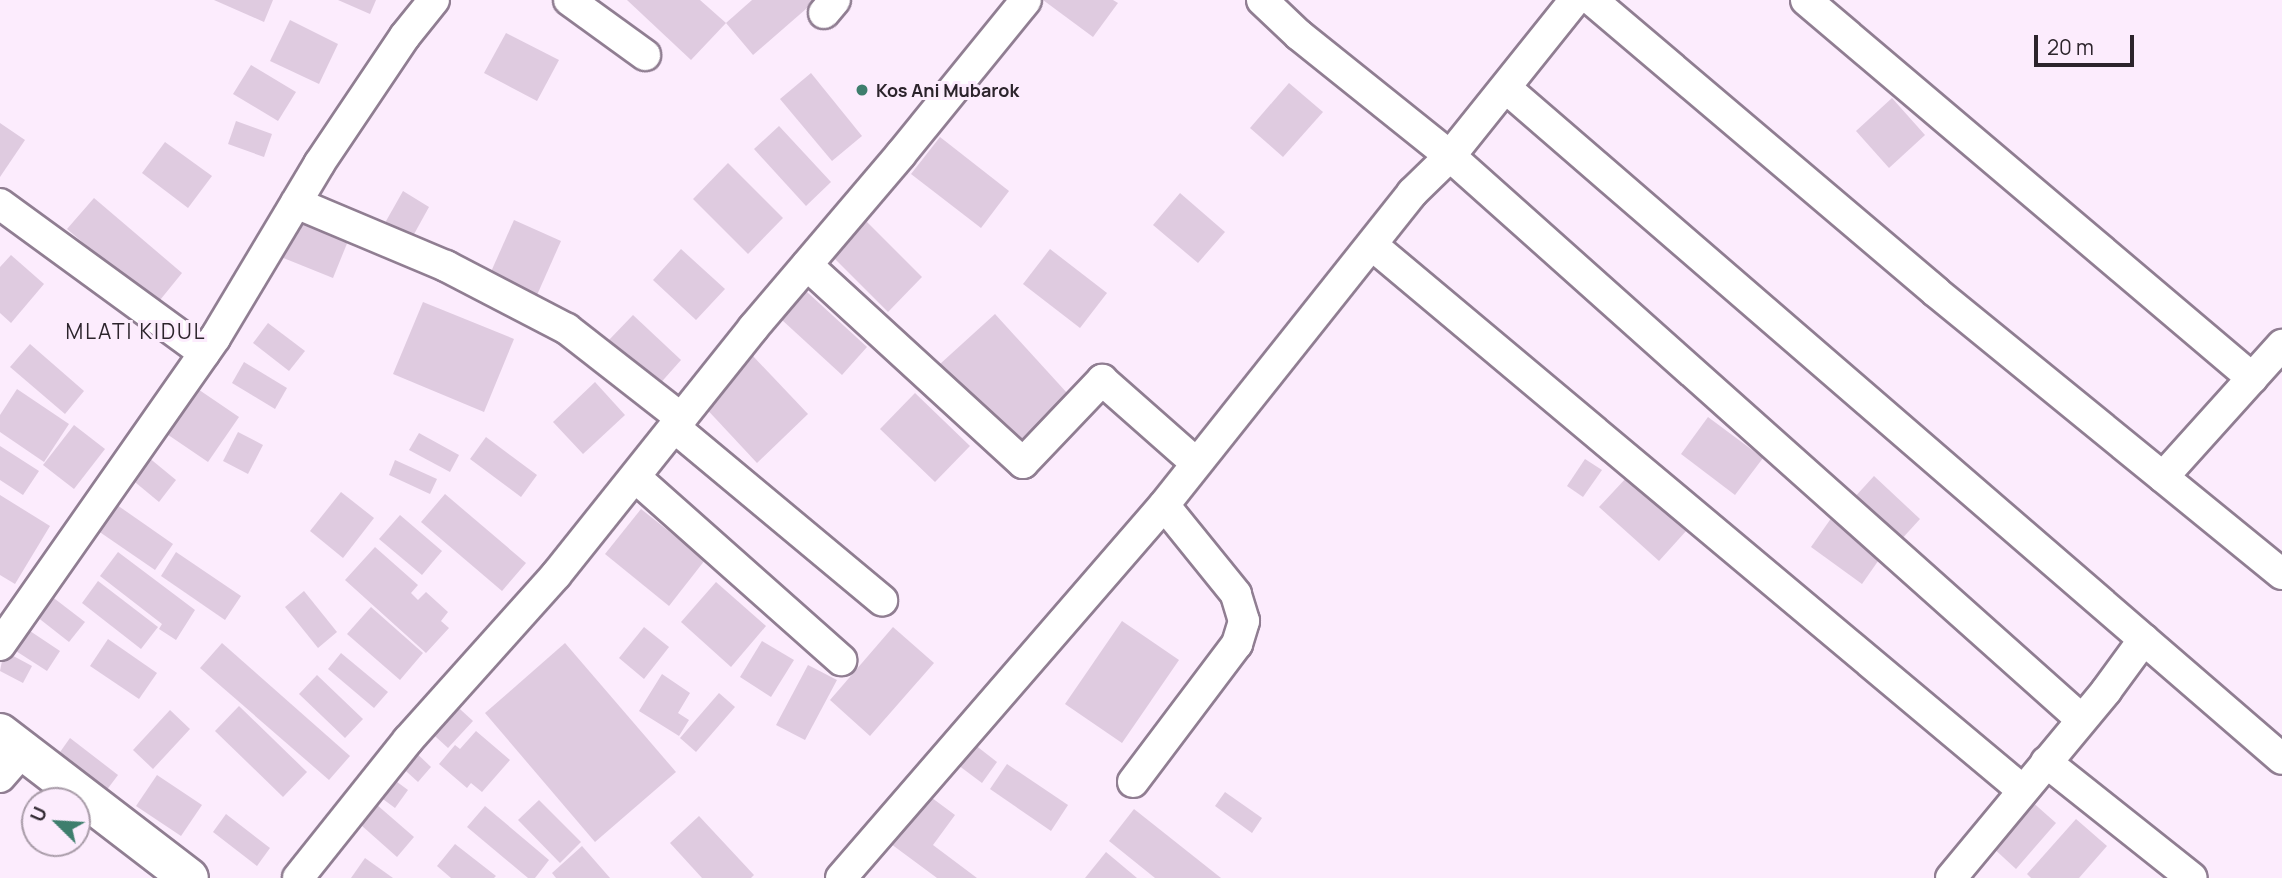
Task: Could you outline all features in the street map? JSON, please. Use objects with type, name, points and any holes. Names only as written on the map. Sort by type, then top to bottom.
[{"type":"street","points":[[0,645],[204,354],[296,203],[398,46],[434,0]]},
{"type":"street","points":[[569,0],[645,55]]},
{"type":"street","points":[[298,878],[408,740],[556,575],[677,423],[1026,0]]},
{"type":"street","points":[[1262,0],[1299,35],[1450,156],[2081,719]]},
{"type":"street","points":[[841,878],[1164,505],[1412,193],[1450,156],[1507,89],[1575,0]]},
{"type":"street","points":[[1592,0],[1936,292],[2282,573]]},
{"type":"street","points":[[1806,0],[2252,378]]},
{"type":"street","points":[[1507,89],[2282,759]]},
{"type":"street","points":[[296,203],[446,266],[567,329],[882,600]]},
{"type":"street","points":[[0,204],[204,354]]},
{"type":"street","points":[[1372,245],[2021,789]]},
{"type":"street","points":[[807,265],[1023,463],[1102,380],[1196,463]]},
{"type":"street","points":[[2163,477],[2282,345]]},
{"type":"street","points":[[635,477],[841,660]]},
{"type":"street","points":[[1133,782],[1237,644],[1244,621],[1236,594],[1164,505]]},
{"type":"street","points":[[1951,878],[2144,639]]},
{"type":"street","points":[[8,754],[189,878]]},
{"type":"street","points":[[2046,762],[2192,878]]},
{"type":"building","points":[[214,0],[273,0],[264,22]]},
{"type":"building","points":[[338,0],[376,0],[370,14]]},
{"type":"building","points":[[627,0],[700,0],[726,23],[691,60]]},
{"type":"building","points":[[752,0],[814,2],[753,55],[726,23]]},
{"type":"building","points":[[1043,0],[1113,0],[1118,3],[1093,37]]},
{"type":"building","points":[[290,20],[338,44],[319,84],[270,61]]},
{"type":"building","points":[[506,33],[559,60],[537,101],[484,73]]},
{"type":"building","points":[[251,65],[296,92],[278,121],[233,94]]},
{"type":"building","points":[[811,73],[862,136],[832,161],[780,99]]},
{"type":"building","points":[[1289,83],[1323,112],[1283,157],[1250,128]]},
{"type":"building","points":[[1892,98],[1925,135],[1889,168],[1856,131]]},
{"type":"building","points":[[236,121],[272,134],[264,157],[228,144]]},
{"type":"building","points":[[0,123],[25,140],[0,177]]},
{"type":"building","points":[[779,126],[831,182],[806,206],[754,149]]},
{"type":"building","points":[[940,137],[1009,191],[981,228],[911,174]]},
{"type":"building","points":[[165,142],[212,176],[188,208],[142,173]]},
{"type":"building","points":[[728,163],[783,218],[748,254],[693,199]]},
{"type":"building","points":[[403,191],[429,207],[408,245],[381,230]]},
{"type":"building","points":[[1180,193],[1225,232],[1198,263],[1153,225]]},
{"type":"building","points":[[94,198],[182,273],[156,305],[67,229]]},
{"type":"building","points":[[291,218],[348,241],[333,278],[276,255]]},
{"type":"building","points":[[863,218],[922,277],[888,312],[829,253]]},
{"type":"building","points":[[514,220],[561,241],[533,304],[486,283]]},
{"type":"building","points":[[681,249],[725,289],[696,320],[653,280]]},
{"type":"building","points":[[1050,249],[1107,293],[1080,328],[1023,284]]},
{"type":"building","points":[[11,255],[44,284],[11,323],[0,313],[0,267]]},
{"type":"building","points":[[795,281],[867,347],[842,375],[770,309]]},
{"type":"building","points":[[423,302],[514,339],[484,412],[393,374]]},
{"type":"building","points":[[995,314],[1078,405],[1023,455],[940,364]]},
{"type":"building","points":[[633,315],[681,360],[657,387],[608,341]]},
{"type":"building","points":[[268,323],[305,351],[289,371],[253,343]]},
{"type":"building","points":[[30,344],[84,391],[65,414],[10,367]]},
{"type":"building","points":[[752,355],[808,414],[757,463],[701,403]]},
{"type":"building","points":[[244,362],[287,388],[275,409],[232,383]]},
{"type":"building","points":[[595,382],[625,415],[583,454],[553,422]]},
{"type":"building","points":[[189,383],[239,417],[208,462],[158,428]]},
{"type":"building","points":[[17,389],[69,424],[44,462],[0,432],[0,415]]},
{"type":"building","points":[[915,393],[970,446],[935,482],[880,429]]},
{"type":"building","points":[[1708,417],[1763,458],[1735,495],[1681,454]]},
{"type":"building","points":[[74,425],[105,449],[74,489],[43,465]]},
{"type":"building","points":[[238,432],[263,445],[248,474],[223,461]]},
{"type":"building","points":[[419,433],[459,455],[450,472],[409,450]]},
{"type":"building","points":[[486,437],[537,475],[521,497],[470,459]]},
{"type":"building","points":[[0,446],[39,471],[23,495],[0,480]]},
{"type":"building","points":[[142,452],[176,480],[159,502],[124,473]]},
{"type":"building","points":[[1585,459],[1602,470],[1583,497],[1567,486]]},
{"type":"building","points":[[395,460],[437,479],[430,494],[389,475]]},
{"type":"building","points":[[1628,476],[1687,530],[1659,561],[1599,507]]},
{"type":"building","points":[[1874,476],[1920,519],[1899,542],[1853,499]]},
{"type":"building","points":[[341,492],[374,518],[343,558],[310,531]]},
{"type":"building","points":[[445,494],[526,563],[502,591],[421,522]]},
{"type":"building","points":[[0,495],[50,526],[15,584],[0,575]]},
{"type":"building","points":[[107,498],[173,544],[155,570],[88,524]]},
{"type":"building","points":[[641,509],[705,560],[669,606],[605,554]]},
{"type":"building","points":[[400,515],[442,551],[422,575],[379,539]]},
{"type":"building","points":[[1832,517],[1883,554],[1862,584],[1811,547]]},
{"type":"building","points":[[375,547],[418,585],[411,593],[418,600],[426,592],[448,612],[441,621],[449,628],[426,653],[345,580]]},
{"type":"building","points":[[118,552],[195,610],[176,640],[159,629],[162,624],[100,576]]},
{"type":"building","points":[[176,552],[241,596],[225,620],[161,576]]},
{"type":"building","points":[[98,581],[158,627],[141,649],[82,603]]},
{"type":"building","points":[[716,582],[766,626],[731,667],[681,622]]},
{"type":"building","points":[[42,589],[85,622],[69,642],[27,609]]},
{"type":"building","points":[[304,591],[337,632],[318,648],[285,607]]},
{"type":"building","points":[[371,607],[423,653],[400,680],[347,634]]},
{"type":"building","points":[[1122,621],[1179,660],[1122,743],[1065,704]]},
{"type":"building","points":[[18,623],[60,651],[47,671],[5,644]]},
{"type":"building","points":[[644,627],[669,647],[644,679],[619,658]]},
{"type":"building","points":[[893,627],[934,663],[870,736],[830,700]]},
{"type":"building","points":[[108,639],[157,673],[139,699],[90,666]]},
{"type":"building","points":[[762,641],[794,660],[771,697],[740,677]]},
{"type":"building","points":[[222,643],[350,756],[329,780],[200,668]]},
{"type":"building","points":[[565,643],[676,772],[595,842],[485,713]]},
{"type":"building","points":[[4,651],[32,666],[23,683],[0,671]]},
{"type":"building","points":[[341,653],[388,692],[374,708],[328,669]]},
{"type":"building","points":[[808,665],[837,680],[805,740],[776,725]]},
{"type":"building","points":[[662,674],[690,693],[678,713],[689,720],[679,736],[639,711]]},
{"type":"building","points":[[317,675],[363,719],[345,738],[299,694]]},
{"type":"building","points":[[719,693],[735,707],[696,752],[680,738]]},
{"type":"building","points":[[449,699],[473,721],[448,748],[424,726]]},
{"type":"building","points":[[239,706],[307,772],[283,797],[215,731]]},
{"type":"building","points":[[170,710],[190,729],[153,769],[133,750]]},
{"type":"building","points":[[476,731],[510,760],[482,792],[471,783],[467,788],[439,764],[455,745],[460,749]]},
{"type":"building","points":[[70,738],[118,775],[100,799],[91,792],[91,787],[85,787],[53,762]]},
{"type":"building","points":[[970,741],[997,762],[982,783],[954,762]]},
{"type":"building","points":[[410,747],[431,767],[418,782],[396,762]]},
{"type":"building","points":[[1007,764],[1068,805],[1051,831],[990,789]]},
{"type":"building","points":[[385,773],[408,790],[395,808],[372,791]]},
{"type":"building","points":[[157,775],[202,805],[181,836],[136,806]]},
{"type":"building","points":[[924,792],[955,815],[933,845],[977,878],[937,878],[887,841]]},
{"type":"building","points":[[1225,792],[1262,818],[1252,833],[1215,806]]},
{"type":"building","points":[[369,798],[414,837],[397,857],[352,817]]},
{"type":"building","points":[[539,800],[581,842],[560,863],[518,820]]},
{"type":"building","points":[[2030,800],[2056,823],[2016,869],[1991,846]]},
{"type":"building","points":[[485,806],[549,860],[535,878],[528,878],[467,827]]},
{"type":"building","points":[[1134,809],[1221,878],[1155,878],[1109,841]]},
{"type":"building","points":[[226,814],[270,848],[257,866],[213,832]]},
{"type":"building","points":[[699,816],[754,875],[751,878],[702,878],[670,843]]},
{"type":"building","points":[[2076,819],[2107,846],[2079,878],[2031,878],[2027,874]]},
{"type":"building","points":[[455,844],[496,876],[451,878],[437,866]]},
{"type":"building","points":[[582,846],[610,878],[556,878],[552,873]]},
{"type":"building","points":[[1106,852],[1137,878],[1085,878]]},
{"type":"building","points":[[365,858],[393,878],[351,878]]},
{"type":"place","name":"Kos Ani Mubarok","points":[[862,90]]},
{"type":"district","name":"MLATI KIDUL","points":[[136,331]]}]
